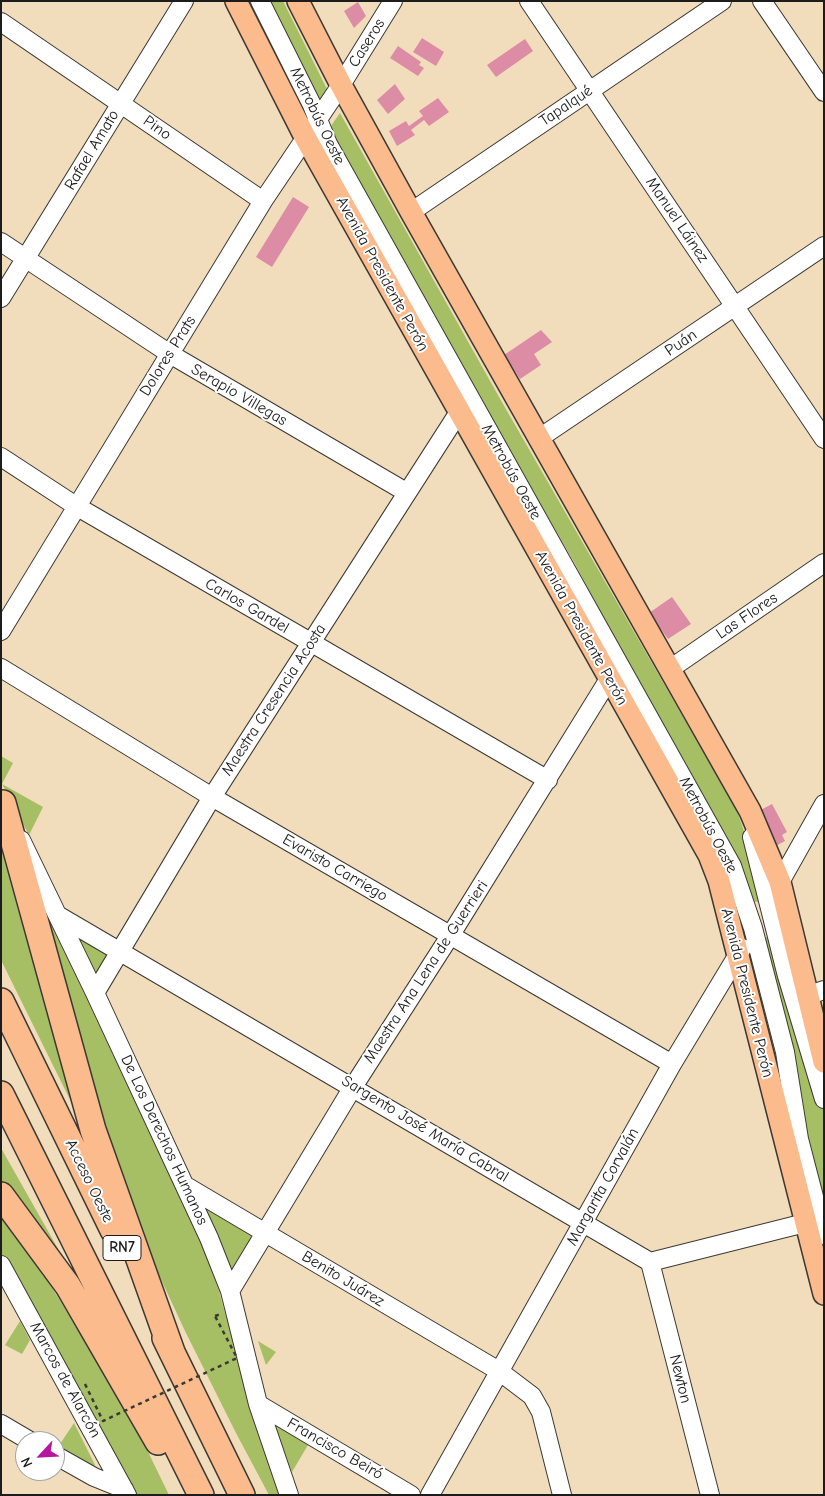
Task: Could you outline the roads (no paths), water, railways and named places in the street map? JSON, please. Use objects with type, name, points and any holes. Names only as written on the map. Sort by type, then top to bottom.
[{"type":"highway","points":[[2,802],[94,1130],[172,1352]]},
{"type":"highway","name":"Acceso Oeste","points":[[1,1001],[242,1495]]},
{"type":"highway","name":"RN7","points":[[1,1094],[201,1495]]},
{"type":"highway","points":[[1,1195],[68,1286],[189,1495]]},
{"type":"main road","name":"Avenida Presidente Perón","points":[[236,1],[311,128],[459,412],[706,847],[719,882],[737,957],[818,1224],[824,1294]]},
{"type":"main road","points":[[298,1],[338,90],[411,212],[750,810],[780,882],[815,993],[824,1062]]},
{"type":"street","name":"Rafael Amato","points":[[1,298],[184,1]]},
{"type":"street","name":"Metrobús Oeste","points":[[260,1],[312,105],[311,128],[463,387],[732,866],[753,928],[789,1070],[799,1139],[818,1224]]},
{"type":"street","name":"Metrobús Oeste","points":[[287,1],[743,815],[753,840],[787,976],[824,1099]]},
{"type":"street","name":"Caseros","points":[[338,90],[393,1]]},
{"type":"street","name":"Manuel Láinez","points":[[530,1],[824,439]]},
{"type":"street","name":"Tapalqué","points":[[411,212],[722,1]]},
{"type":"street","points":[[762,1],[824,92]]},
{"type":"street","name":"Pino","points":[[1,22],[263,201]]},
{"type":"street","name":"Dolores Prats","points":[[1,631],[263,201],[338,90]]},
{"type":"street","name":"Serapio Villegas","points":[[1,242],[170,354],[406,492]]},
{"type":"street","name":"Puán","points":[[538,439],[824,246]]},
{"type":"street","name":"Maestra Cresencia Acosta","points":[[95,993],[212,796],[459,412]]},
{"type":"street","name":"Carlos Gardel","points":[[1,457],[76,506],[548,780]]},
{"type":"street","name":"Las Flores","points":[[670,669],[824,563]]},
{"type":"street","name":"Evaristo Carriego","points":[[1,668],[212,796],[672,1064]]},
{"type":"street","name":"Maestra Ana Lena de Guerrieri","points":[[230,1291],[353,1087],[548,780],[609,679]]},
{"type":"street","name":"De Los Derechos Humanos","points":[[2,802],[59,916],[186,1186],[230,1291],[258,1404],[289,1495]]},
{"type":"street","name":"Margarita Corvalán","points":[[430,1495],[672,1064],[769,903],[824,804]]},
{"type":"street","name":"Sargento José María Cabral","points":[[59,916],[650,1262]]},
{"type":"street","name":"Benito Juárez","points":[[186,1186],[499,1372],[532,1396],[538,1404],[562,1495]]},
{"type":"street","points":[[650,1262],[818,1224]]},
{"type":"street","name":"Newton","points":[[650,1262],[710,1495]]},
{"type":"street","name":"Marcos de Alarcón","points":[[1,1265],[123,1493]]},
{"type":"street","name":"Francisco Beiró","points":[[258,1404],[411,1495]]},
{"type":"street","points":[[1,1424],[15,1432]]},
{"type":"street","points":[[65,1461],[123,1493]]}]
